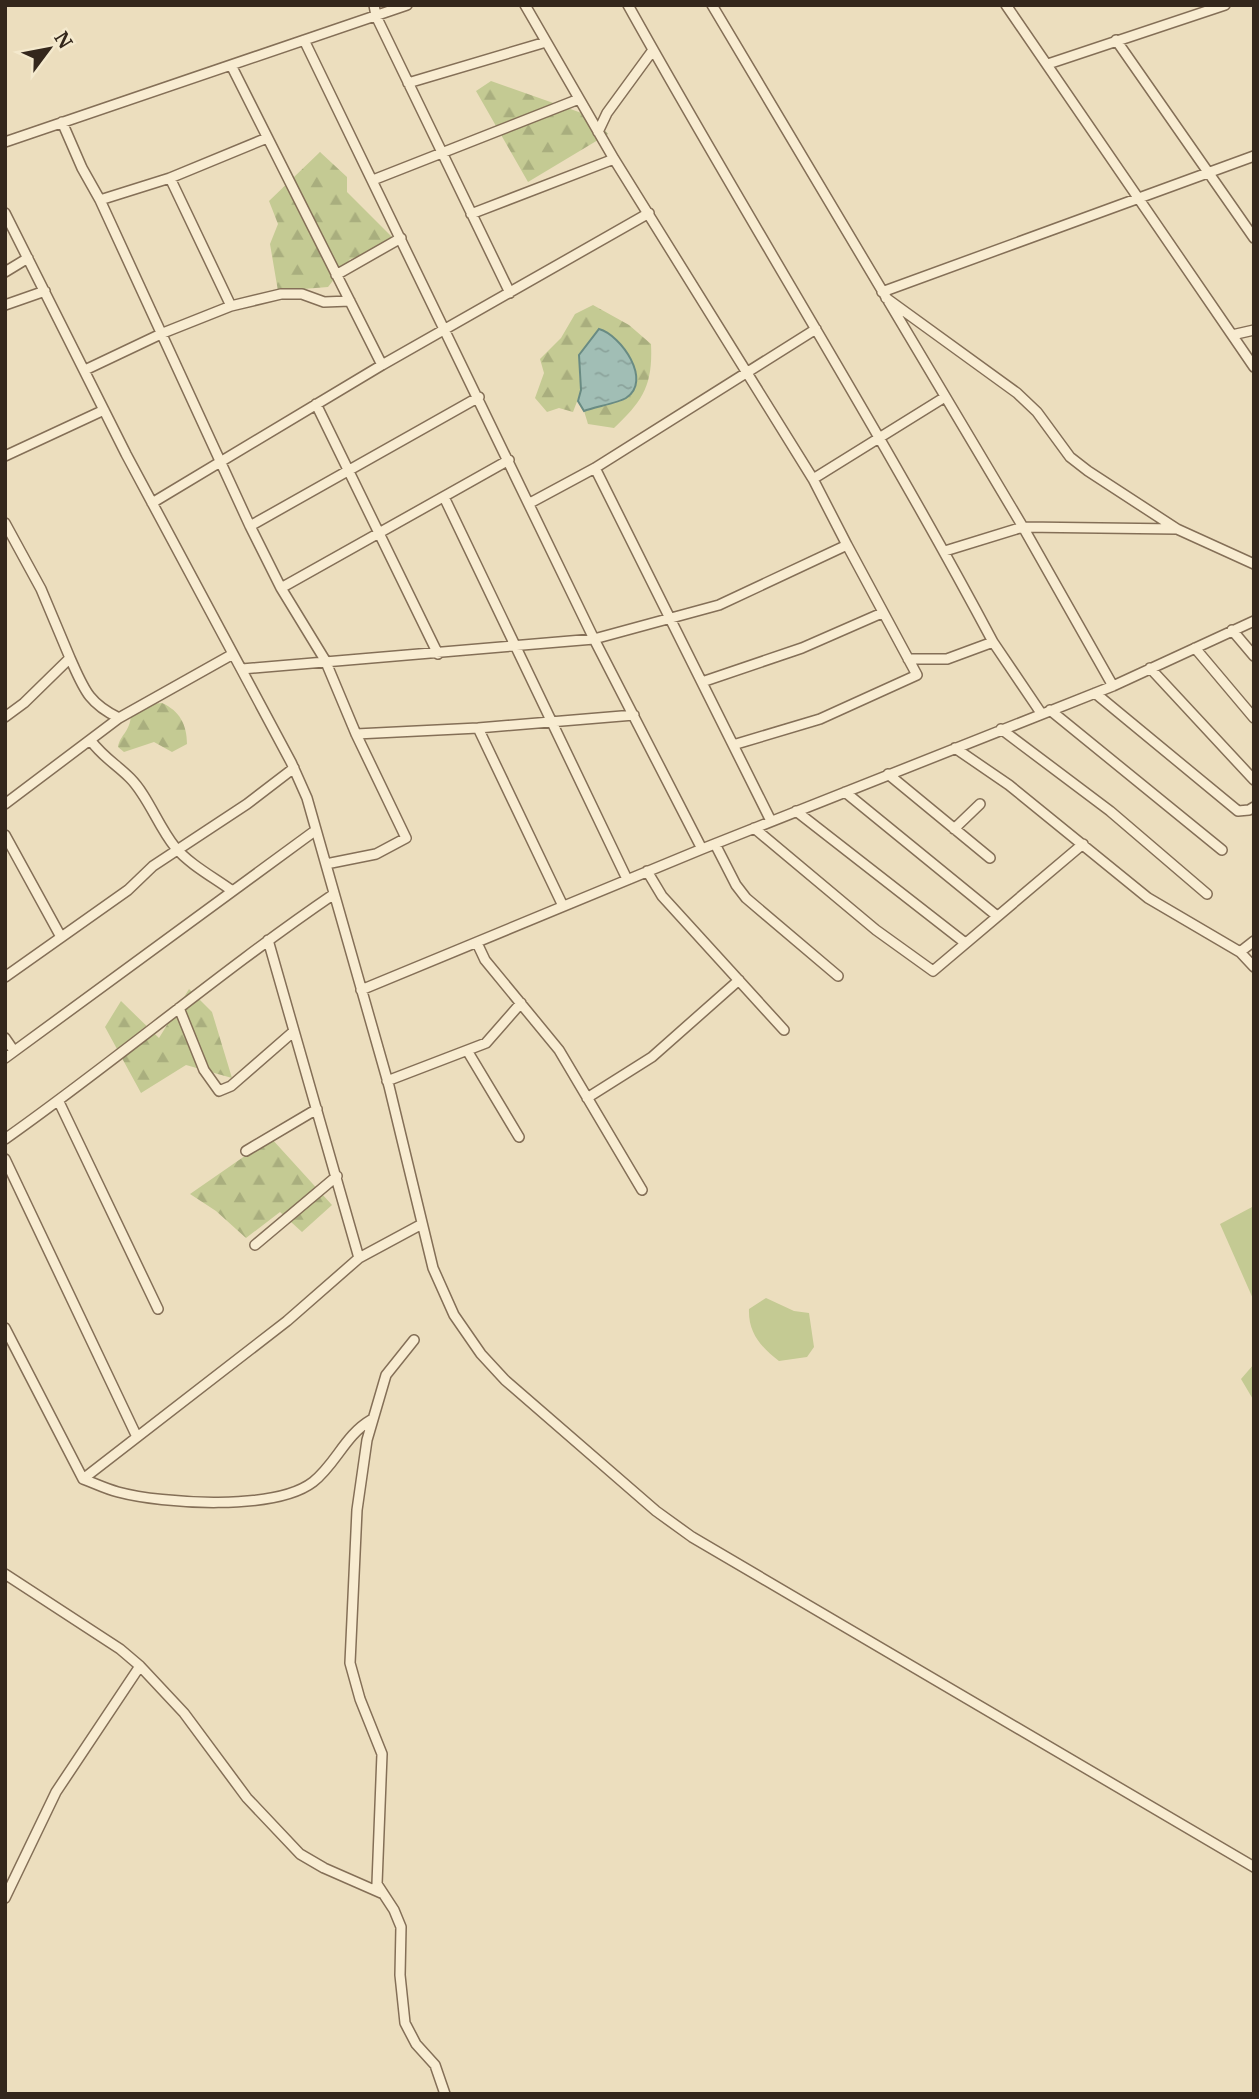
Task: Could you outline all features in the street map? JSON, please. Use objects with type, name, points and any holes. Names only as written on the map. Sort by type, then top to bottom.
[{"type":"street","points":[[374,5],[376,16],[510,293]]},
{"type":"street","points":[[5,142],[407,5]]},
{"type":"street","points":[[525,5],[614,159],[745,374],[813,479],[917,676],[820,719],[733,745]]},
{"type":"street","points":[[628,5],[882,439],[993,642],[1046,712],[1223,849]]},
{"type":"street","points":[[712,5],[1023,527],[1113,686]]},
{"type":"street","points":[[1006,5],[1254,367]]},
{"type":"street","points":[[1048,64],[1225,5]]},
{"type":"street","points":[[304,40],[594,639],[702,849]]},
{"type":"street","points":[[1116,40],[1254,238]]},
{"type":"street","points":[[408,83],[546,42]]},
{"type":"street","points":[[598,132],[607,113],[653,50]]},
{"type":"street","points":[[230,65],[382,365]]},
{"type":"street","points":[[373,180],[579,99]]},
{"type":"street","points":[[62,122],[163,332],[219,462],[281,588],[325,660],[406,838],[376,854],[326,864]]},
{"type":"street","points":[[100,200],[170,178],[267,138]]},
{"type":"street","points":[[883,294],[1254,156]]},
{"type":"street","points":[[471,214],[614,159]]},
{"type":"street","points":[[170,178],[199,244],[232,306]]},
{"type":"street","points":[[5,213],[152,503],[294,768],[316,830],[387,1081],[433,1268],[445,1296],[481,1354],[525,1398],[656,1511],[761,1579],[1011,1721],[1254,1867]]},
{"type":"street","points":[[152,503],[382,365],[649,213]]},
{"type":"street","points":[[336,275],[401,239]]},
{"type":"street","points":[[5,272],[28,258]]},
{"type":"street","points":[[5,305],[45,291]]},
{"type":"street","points":[[85,370],[163,332],[232,306],[281,295],[302,294],[324,302],[350,301]]},
{"type":"street","points":[[883,294],[1017,393],[1037,412],[1070,457],[1125,497],[1177,529],[1254,564]]},
{"type":"street","points":[[530,503],[595,468],[816,329]]},
{"type":"street","points":[[1232,335],[1254,330]]},
{"type":"street","points":[[250,526],[479,397]]},
{"type":"street","points":[[813,479],[882,439],[945,397]]},
{"type":"street","points":[[316,404],[438,653]]},
{"type":"street","points":[[5,456],[104,410]]},
{"type":"street","points":[[281,588],[509,460]]},
{"type":"street","points":[[595,468],[771,821]]},
{"type":"street","points":[[444,497],[627,879]]},
{"type":"street","points":[[5,523],[41,589],[86,694],[99,709],[120,719]]},
{"type":"street","points":[[945,551],[1023,527],[1177,529]]},
{"type":"street","points":[[242,669],[594,639],[719,605],[847,545]]},
{"type":"street","points":[[702,682],[802,648],[882,613]]},
{"type":"street","points":[[361,990],[627,879],[1113,686],[1254,621]]},
{"type":"street","points":[[1232,630],[1254,656]]},
{"type":"street","points":[[908,659],[947,659],[993,642]]},
{"type":"street","points":[[1195,648],[1254,718]]},
{"type":"street","points":[[5,804],[120,719],[233,654]]},
{"type":"street","points":[[5,716],[24,703],[70,658]]},
{"type":"street","points":[[1150,668],[1254,780]]},
{"type":"street","points":[[1095,693],[1238,811],[1254,807]]},
{"type":"street","points":[[356,733],[478,728],[634,715]]},
{"type":"street","points":[[478,728],[563,906]]},
{"type":"street","points":[[1001,729],[1110,811],[1207,894]]},
{"type":"street","points":[[90,741],[106,761],[130,777],[177,849],[231,890]]},
{"type":"street","points":[[955,748],[1009,785],[1026,802],[1083,844],[1148,898],[1240,953],[1254,967]]},
{"type":"street","points":[[5,976],[128,890],[177,849],[247,804],[294,768]]},
{"type":"street","points":[[888,774],[990,858]]},
{"type":"street","points":[[845,792],[997,916]]},
{"type":"street","points":[[954,829],[980,804]]},
{"type":"street","points":[[796,811],[964,942]]},
{"type":"street","points":[[754,828],[933,971],[964,942],[1083,844]]},
{"type":"street","points":[[5,1058],[316,830]]},
{"type":"street","points":[[5,835],[61,937]]},
{"type":"street","points":[[715,844],[736,885],[746,898],[838,976]]},
{"type":"street","points":[[647,871],[662,897],[784,1030]]},
{"type":"street","points":[[5,1139],[59,1102],[268,940],[334,894]]},
{"type":"street","points":[[268,940],[359,1258]]},
{"type":"street","points":[[1240,953],[1254,941]]},
{"type":"street","points":[[477,943],[485,960],[559,1050],[642,1190]]},
{"type":"street","points":[[587,1098],[652,1057],[739,980]]},
{"type":"street","points":[[387,1081],[486,1043],[521,1003]]},
{"type":"street","points":[[179,1008],[204,1070],[219,1091],[231,1086],[293,1032]]},
{"type":"street","points":[[5,1038],[14,1051]]},
{"type":"street","points":[[468,1052],[519,1137]]},
{"type":"street","points":[[59,1102],[159,1309]]},
{"type":"street","points":[[246,1151],[317,1109]]},
{"type":"street","points":[[5,1159],[137,1437]]},
{"type":"street","points":[[255,1245],[337,1176]]},
{"type":"street","points":[[83,1479],[287,1321],[359,1258],[422,1224]]},
{"type":"street","points":[[5,1328],[83,1479],[118,1492],[182,1501],[238,1502],[276,1496],[310,1484],[354,1433],[371,1420]]},
{"type":"street","points":[[381,1894],[376,1867],[382,1754],[357,1689],[350,1649],[357,1510],[371,1420],[386,1375],[414,1340]]},
{"type":"street","points":[[5,1574],[115,1645],[139,1666],[184,1713],[247,1798],[300,1854],[381,1894],[394,1910],[401,1927],[400,1975],[405,2023],[416,2044],[435,2065],[444,2094]]},
{"type":"street","points":[[5,1898],[56,1792],[139,1666]]},
{"type":"green space","points":[[491,81],[593,117],[608,134],[528,182],[476,91]]},
{"type":"green space","points":[[320,152],[347,177],[347,192],[394,239],[370,255],[350,259],[328,287],[278,291],[270,244],[278,224],[269,201]]},
{"type":"green space","points":[[593,305],[629,325],[651,344],[650,371],[644,391],[614,428],[588,424],[584,411],[624,400],[630,390],[635,370],[616,342],[579,371],[581,391],[573,412],[559,408],[547,412],[535,398],[544,373],[540,359],[561,338],[575,314]]},
{"type":"green space","points":[[162,703],[174,710],[181,719],[187,744],[172,752],[154,742],[124,752],[118,747],[131,715],[151,704]]},
{"type":"green space","points":[[189,989],[212,1012],[232,1078],[186,1065],[141,1093],[105,1027],[121,1001],[159,1038]]},
{"type":"green space","points":[[271,1138],[332,1205],[302,1232],[280,1212],[246,1238],[216,1211],[190,1194]]},
{"type":"green space","points":[[1254,1206],[1254,1301],[1220,1224]]},
{"type":"green space","points":[[766,1298],[794,1311],[809,1313],[814,1347],[807,1357],[779,1361],[757,1339],[749,1318],[749,1309]]},
{"type":"green space","points":[[1254,1364],[1254,1401],[1241,1379]]},
{"type":"water","points":[[599,329],[608,333],[624,349],[631,359],[636,381],[626,398],[584,411],[578,401],[581,390],[579,355]]}]
